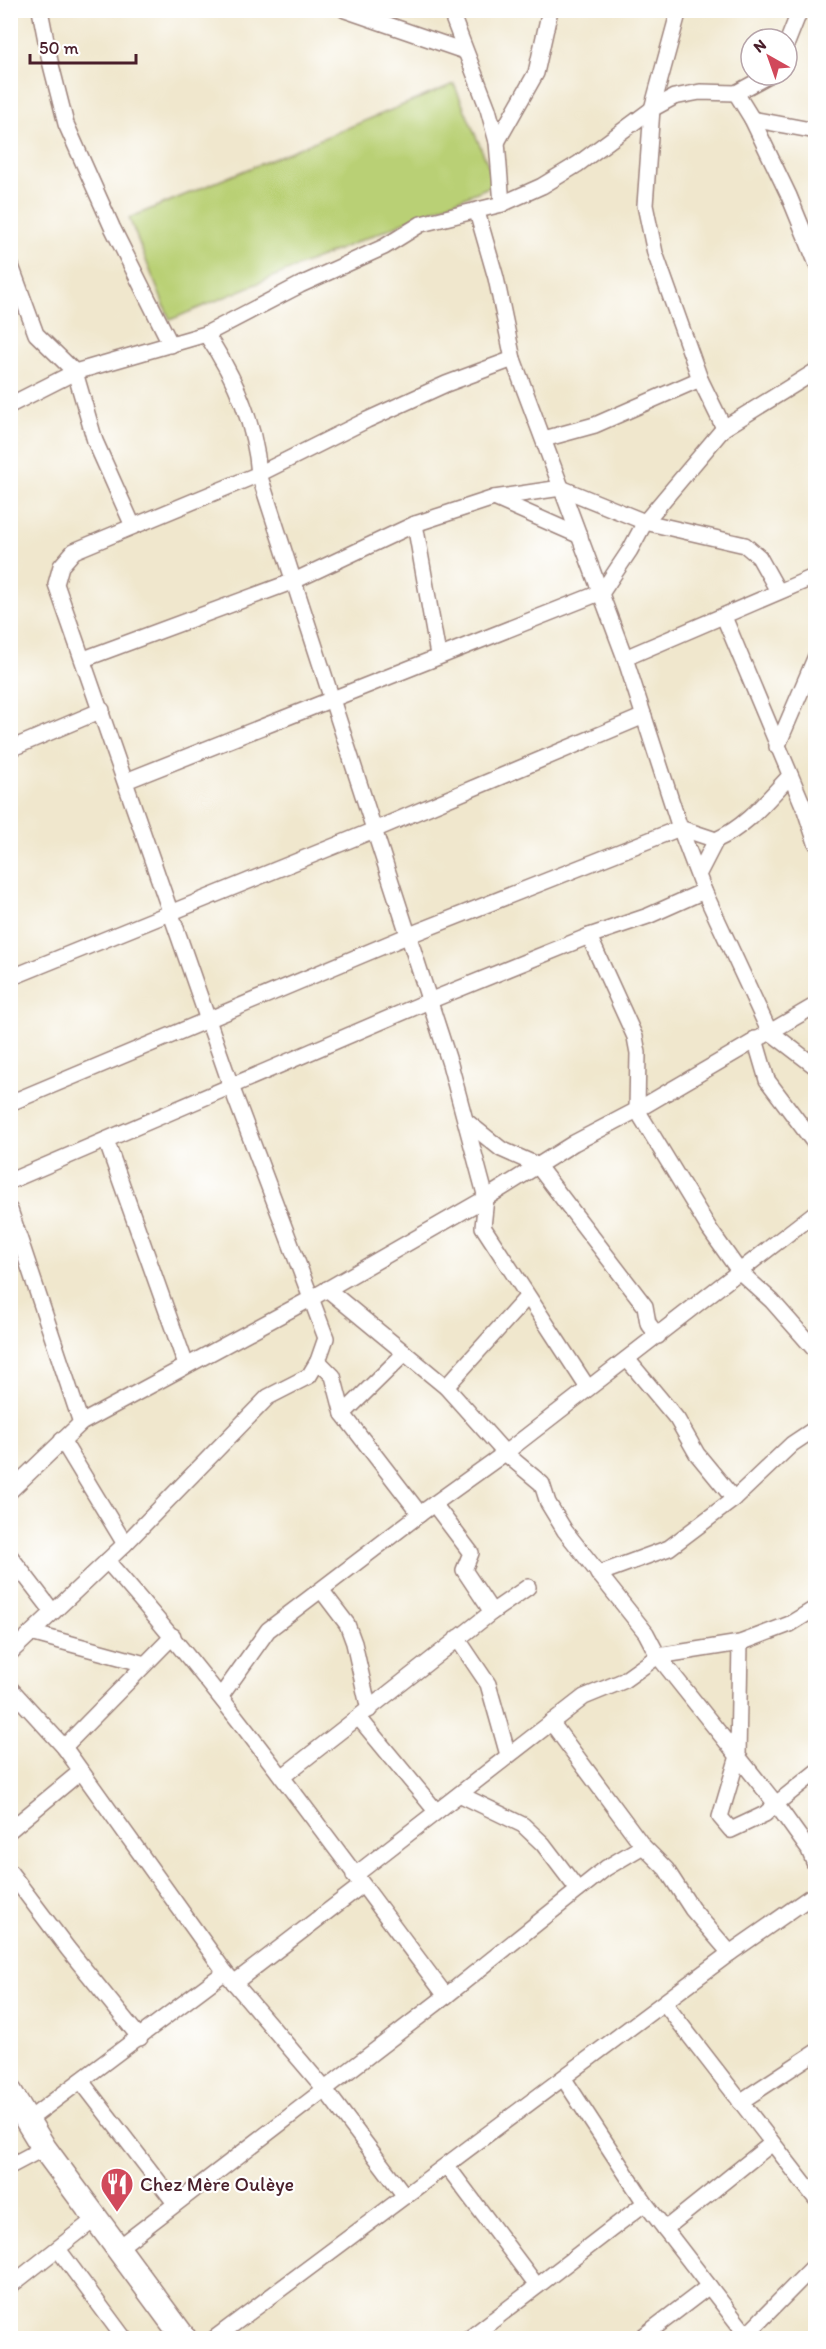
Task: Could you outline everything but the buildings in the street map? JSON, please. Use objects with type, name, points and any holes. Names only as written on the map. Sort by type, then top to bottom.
[{"type":"main road","points":[[10,2092],[44,2148],[94,2219],[184,2338]]},
{"type":"street","points":[[40,10],[66,124],[171,345]]},
{"type":"street","points":[[345,10],[464,51]]},
{"type":"street","points":[[450,10],[488,109],[497,142],[502,204]]},
{"type":"street","points":[[497,142],[536,73],[550,10]]},
{"type":"street","points":[[679,10],[652,109],[645,205],[648,227],[700,379],[724,428]]},
{"type":"street","points":[[793,27],[800,10]]},
{"type":"street","points":[[10,405],[75,372],[206,334],[300,285],[384,247],[421,224],[477,212],[502,204],[542,186],[578,164],[652,109],[674,97],[700,92],[736,93],[747,87]]},
{"type":"street","points":[[736,93],[752,119],[789,196],[816,262]]},
{"type":"street","points":[[752,119],[816,131]]},
{"type":"street","points":[[477,212],[496,278],[513,359],[626,657],[680,828],[704,891],[770,1031],[816,1067]]},
{"type":"street","points":[[10,263],[36,334],[75,372],[92,433],[133,526]]},
{"type":"street","points":[[206,334],[240,392],[257,452],[259,474],[406,936],[429,1001],[466,1121],[486,1198],[483,1227],[588,1388]]},
{"type":"street","points":[[10,1653],[125,1544],[268,1397],[309,1376],[318,1361],[326,1338],[231,1086],[102,710],[56,584],[61,566],[74,551],[259,474],[426,393],[513,359]]},
{"type":"street","points":[[126,781],[438,655],[602,592],[630,550],[645,522],[724,428],[765,400],[816,371]]},
{"type":"street","points":[[544,439],[605,421],[700,379]]},
{"type":"street","points":[[84,659],[294,581],[415,524],[494,498],[561,488],[645,522],[745,545],[759,557],[778,591]]},
{"type":"street","points":[[494,498],[580,536]]},
{"type":"street","points":[[415,524],[438,655]]},
{"type":"street","points":[[626,657],[816,576]]},
{"type":"street","points":[[724,617],[789,777],[810,812],[816,843]]},
{"type":"street","points":[[777,747],[816,656]]},
{"type":"street","points":[[10,748],[102,710]]},
{"type":"street","points":[[10,978],[374,830],[644,716]]},
{"type":"street","points":[[699,873],[716,840],[735,831],[751,818],[789,777]]},
{"type":"street","points":[[10,1103],[406,936],[680,828],[716,840]]},
{"type":"street","points":[[10,1181],[429,1001],[589,936],[648,916],[704,891]]},
{"type":"street","points":[[589,936],[635,1037],[638,1053],[638,1110],[739,1271],[812,1341]]},
{"type":"street","points":[[12,1483],[81,1423],[312,1298],[486,1198],[537,1165],[638,1110],[816,1005]]},
{"type":"street","points":[[755,1039],[767,1080],[816,1145]]},
{"type":"street","points":[[466,1121],[501,1149],[537,1165],[645,1306],[648,1323],[658,1336]]},
{"type":"street","points":[[106,1140],[186,1365]]},
{"type":"street","points":[[10,1210],[81,1423]]},
{"type":"street","points":[[221,1696],[268,1630],[420,1514],[506,1453],[816,1212]]},
{"type":"street","points":[[327,1289],[446,1387],[506,1453],[542,1484],[548,1503],[565,1531],[646,1633],[658,1656],[776,1804],[809,1850],[816,1867]]},
{"type":"street","points":[[446,1387],[527,1297]]},
{"type":"street","points":[[343,1414],[405,1353]]},
{"type":"street","points":[[627,1359],[677,1419],[697,1454],[734,1498]]},
{"type":"street","points":[[318,1361],[333,1376],[343,1414],[420,1514]]},
{"type":"street","points":[[598,1574],[669,1548],[734,1498],[792,1444],[816,1428]]},
{"type":"street","points":[[62,1440],[125,1544]]},
{"type":"street","points":[[434,1504],[471,1553],[464,1570],[492,1612]]},
{"type":"street","points":[[10,1556],[53,1612]]},
{"type":"street","points":[[107,1561],[173,1636],[221,1696],[446,1996]]},
{"type":"street","points":[[282,1777],[457,1638],[528,1587]]},
{"type":"street","points":[[321,1591],[347,1624],[354,1643],[364,1714],[436,1811]]},
{"type":"street","points":[[27,2121],[140,2038],[229,1978],[358,1880],[436,1811],[461,1795],[508,1755],[584,1697],[623,1681],[658,1656],[740,1643],[790,1624],[816,1608]]},
{"type":"street","points":[[32,1633],[145,1664]]},
{"type":"street","points":[[64,1747],[173,1636]]},
{"type":"street","points":[[457,1638],[482,1671],[488,1684],[508,1755]]},
{"type":"street","points":[[740,1643],[738,1756],[720,1817],[731,1830],[765,1814],[816,1772]]},
{"type":"street","points":[[10,1688],[64,1747],[229,1978],[323,2088],[405,2196]]},
{"type":"street","points":[[551,1722],[643,1846],[666,1869],[692,1909],[730,1953]]},
{"type":"street","points":[[10,1830],[80,1772]]},
{"type":"street","points":[[461,1795],[524,1825],[543,1844],[578,1890]]},
{"type":"street","points":[[117,2248],[446,1996],[606,1868],[643,1846]]},
{"type":"street","points":[[10,1872],[68,1949],[140,2038]]},
{"type":"street","points":[[215,2338],[665,2004],[730,1953],[816,1893]]},
{"type":"street","points":[[665,2004],[771,2144],[816,2199]]},
{"type":"street","points":[[740,2102],[816,2052]]},
{"type":"street","points":[[564,2079],[645,2203],[748,2337],[816,2264]]},
{"type":"street","points":[[81,2081],[175,2203]]},
{"type":"street","points":[[665,2229],[771,2144]]},
{"type":"street","points":[[10,2166],[44,2148]]},
{"type":"street","points":[[447,2166],[537,2286]]},
{"type":"street","points":[[470,2338],[645,2203]]},
{"type":"street","points":[[10,2286],[94,2219]]},
{"type":"street","points":[[58,2248],[124,2338]]},
{"type":"street","points":[[641,2338],[709,2286]]},
{"type":"green space","points":[[454,84],[496,184],[170,320],[129,218]]},
{"type":"place","name":"Chez Mère Oulèye","points":[[117,2213]]}]
